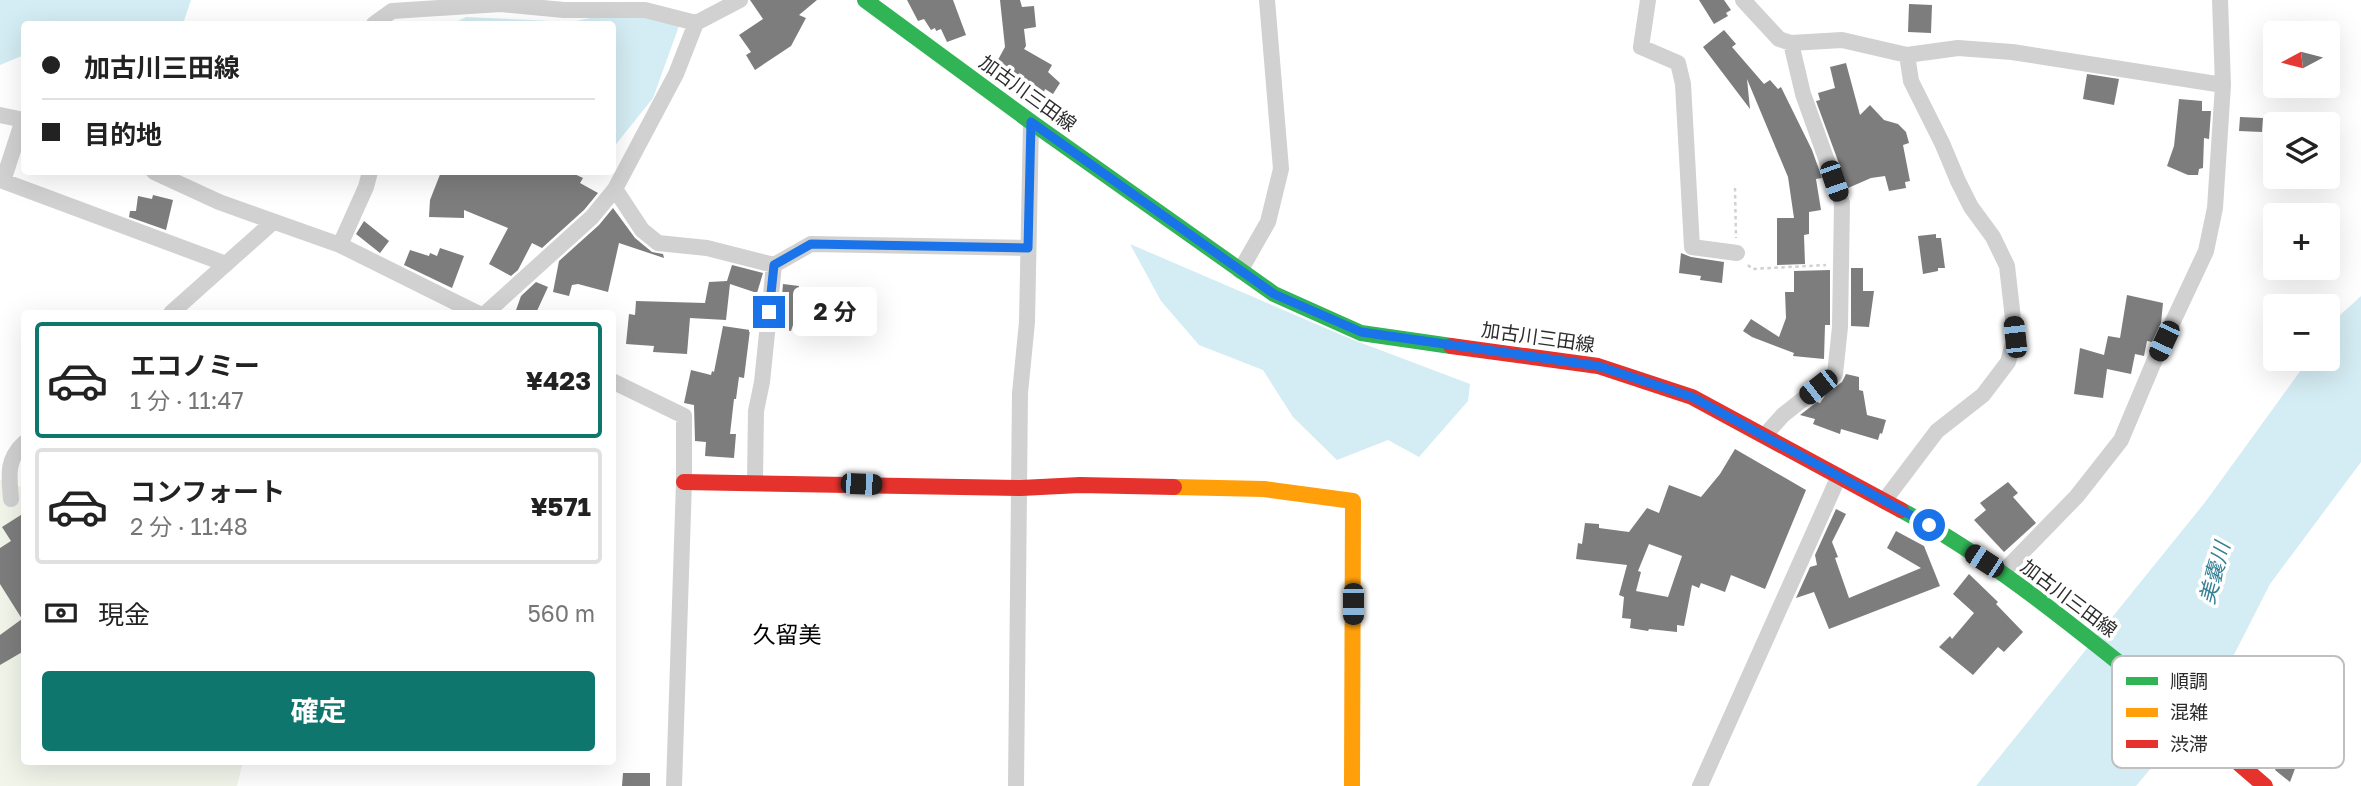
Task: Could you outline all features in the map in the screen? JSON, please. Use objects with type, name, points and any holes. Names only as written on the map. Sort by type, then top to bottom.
[{"type":"main road","name":"加古川三田線","points":[[865,0],[1031,122],[1274,294],[1361,332],[1598,366],[1692,397],[1929,525],[2055,611],[2112,657]]},
{"type":"main road","points":[[684,482],[1264,489],[1353,501],[1352,786]]},
{"type":"main road","name":"加古川三田線","points":[[2245,768],[2265,786]]},
{"type":"street","points":[[489,310],[592,218],[615,189],[676,74],[696,23],[740,0]]},
{"type":"street","points":[[1240,271],[1268,222],[1281,169],[1267,0]]},
{"type":"street","points":[[1648,0],[1641,47],[1678,63],[1683,84],[1692,247],[1737,253]]},
{"type":"street","points":[[1743,0],[1779,39],[1791,43],[1842,40],[1907,55],[1958,48],[2012,52],[2223,85]]},
{"type":"street","points":[[2002,573],[2077,496],[2121,440],[2206,251],[2215,208],[2223,85],[2220,0]]},
{"type":"street","points":[[377,21],[391,6],[502,4],[564,10],[645,10],[696,23]]},
{"type":"street","points":[[1765,435],[1783,415],[1835,373],[1840,327],[1842,203],[1803,94],[1791,43]]},
{"type":"street","points":[[1884,501],[1937,432],[1983,395],[2008,362],[2015,337],[2007,266],[1993,237],[1971,207],[1958,181],[1911,81],[1907,55]]},
{"type":"street","points":[[0,115],[21,119]]},
{"type":"street","points":[[1016,786],[1020,393],[1027,322],[1031,122]]},
{"type":"street","points":[[21,129],[3,181],[226,264]]},
{"type":"street","points":[[160,175],[219,202],[340,245],[471,310]]},
{"type":"street","points":[[340,245],[369,175]]},
{"type":"street","points":[[615,189],[642,230],[658,243],[707,248],[774,265],[811,244],[1028,248]]},
{"type":"street","points":[[174,310],[273,222]]},
{"type":"street","points":[[755,481],[756,411],[762,383],[774,265]]},
{"type":"street","points":[[616,383],[684,416],[674,786]]},
{"type":"street","points":[[11,499],[9,471],[15,452],[21,446]]},
{"type":"street","points":[[1700,786],[1839,476]]},
{"type":"path","points":[[1735,188],[1737,253],[1752,269],[1840,264]]},
{"type":"shaded area","points":[[0,480],[21,487],[21,765],[242,765],[237,786],[0,786]]},
{"type":"water","points":[[0,0],[191,0],[184,21],[21,21],[21,56],[0,65]]},
{"type":"water","points":[[644,7],[679,26],[653,98],[616,144],[616,21],[576,21]]},
{"type":"water","points":[[466,17],[550,21],[458,21]]},
{"type":"water","points":[[1130,244],[1351,339],[1470,384],[1468,401],[1419,457],[1388,440],[1337,460],[1293,417],[1263,370],[1199,345],[1161,301]]},
{"type":"water","name":"美嚢川","points":[[2361,296],[2361,462],[2270,584],[2233,656],[2112,656],[2112,768],[2151,768],[2136,786],[1976,786],[2206,501],[2300,371],[2340,371],[2340,315]]},
{"type":"building","points":[[750,0],[817,0],[799,15],[806,18],[791,46],[755,70],[746,55],[751,52],[739,35],[763,19]]},
{"type":"building","points":[[907,0],[953,0],[966,35],[947,42],[941,29],[931,30],[924,19],[918,21]]},
{"type":"building","points":[[1000,0],[1020,0],[1022,7],[1034,6],[1036,27],[1024,29],[1024,49],[1052,65],[1048,72],[1060,83],[1053,94],[994,67],[1005,47]]},
{"type":"building","points":[[1699,0],[1724,0],[1731,10],[1726,13],[1728,16],[1714,24]]},
{"type":"building","points":[[1909,4],[1932,5],[1931,33],[1908,32]]},
{"type":"building","points":[[1724,30],[1736,44],[1732,47],[1764,84],[1770,80],[1778,89],[1781,87],[1812,150],[1822,178],[1816,179],[1821,210],[1809,212],[1809,234],[1804,235],[1805,264],[1777,265],[1777,218],[1794,218],[1788,177],[1747,79],[1750,109],[1703,47]]},
{"type":"building","points":[[1846,63],[1860,115],[1870,105],[1884,120],[1898,124],[1906,132],[1909,143],[1903,145],[1910,181],[1905,182],[1906,188],[1889,191],[1885,176],[1871,178],[1848,188],[1816,101],[1820,100],[1818,93],[1835,88],[1830,67]]},
{"type":"building","points":[[2087,74],[2119,79],[2114,105],[2083,99]]},
{"type":"building","points":[[2179,99],[2202,101],[2202,111],[2211,111],[2209,139],[2204,138],[2203,168],[2199,169],[2198,175],[2188,175],[2167,166],[2174,146]]},
{"type":"building","points":[[2240,117],[2263,118],[2262,132],[2239,131]]},
{"type":"building","points":[[440,175],[576,175],[583,178],[580,183],[598,193],[584,210],[542,248],[532,243],[518,270],[511,276],[489,264],[508,228],[464,210],[464,218],[429,217],[430,200]]},
{"type":"building","points":[[153,195],[173,200],[166,230],[129,217],[130,211],[136,211],[138,196],[152,199]]},
{"type":"building","points":[[613,208],[635,238],[652,252],[663,254],[664,258],[619,243],[608,292],[578,284],[572,285],[569,296],[553,292],[559,261],[599,225]]},
{"type":"building","points":[[364,221],[389,241],[380,253],[356,234]]},
{"type":"building","points":[[1936,234],[1936,238],[1941,238],[1945,268],[1923,274],[1918,236]]},
{"type":"building","points":[[440,248],[464,256],[452,288],[404,265],[410,250],[437,256]]},
{"type":"building","points":[[1681,253],[1724,262],[1722,283],[1679,273]]},
{"type":"building","points":[[732,265],[763,273],[757,293],[730,284],[726,320],[690,318],[687,354],[653,352],[654,346],[626,344],[629,314],[635,315],[636,301],[705,303],[709,282],[727,281]]},
{"type":"building","points":[[1851,268],[1863,268],[1863,291],[1874,291],[1869,327],[1851,326]]},
{"type":"building","points":[[1830,270],[1830,325],[1825,325],[1824,359],[1793,356],[1794,353],[1743,331],[1751,319],[1779,337],[1786,318],[1785,292],[1794,292],[1794,271]]},
{"type":"building","points":[[536,282],[548,287],[537,310],[516,310],[521,296]]},
{"type":"building","points":[[783,284],[799,286],[791,331],[779,329]]},
{"type":"building","points":[[2127,295],[2163,303],[2161,323],[2152,342],[2147,341],[2144,356],[2135,354],[2131,374],[2107,369],[2103,398],[2074,394],[2080,348],[2104,355],[2108,336],[2120,338]]},
{"type":"building","points":[[723,326],[750,330],[744,378],[739,377],[734,399],[730,434],[736,434],[734,458],[705,456],[706,442],[695,441],[694,405],[684,403],[691,370],[711,375],[712,371],[714,372]]},
{"type":"building","points":[[1846,374],[1859,377],[1859,390],[1863,391],[1867,415],[1886,420],[1878,440],[1841,429],[1840,434],[1813,424],[1815,419],[1800,415],[1817,402],[1820,403],[1826,394],[1842,382]]},
{"type":"building","points":[[1735,449],[1806,490],[1765,589],[1731,575],[1725,592],[1701,583],[1699,588],[1692,585],[1684,626],[1677,625],[1677,632],[1630,628],[1631,619],[1622,618],[1624,597],[1619,595],[1627,565],[1576,559],[1578,543],[1582,544],[1585,523],[1629,532],[1647,508],[1659,513],[1669,485],[1701,497],[1720,474]],"holes":[[[1649,544],[1682,556],[1668,597],[1636,591],[1641,572],[1638,571]]]},
{"type":"building","points":[[2008,482],[2018,493],[2013,497],[2036,523],[2004,552],[1974,520],[1986,510],[1980,503]]},
{"type":"building","points":[[1836,509],[1846,514],[1832,542],[1849,598],[1921,568],[1887,548],[1896,531],[1924,546],[1940,586],[1829,629],[1814,592],[1796,598],[1810,567],[1817,565],[1815,555]]},
{"type":"building","points":[[21,515],[21,617],[0,584],[0,548],[11,541],[2,527]]},
{"type":"building","points":[[1969,574],[1998,602],[1996,604],[2023,632],[2004,652],[1998,647],[1973,675],[1939,647],[1950,636],[1952,639],[1974,613],[1953,594]]},
{"type":"building","points":[[21,620],[21,653],[0,665],[0,635]]},
{"type":"building","points":[[2276,768],[2295,768],[2290,782]]},
{"type":"building","points":[[623,773],[650,773],[650,786],[622,786]]},
{"type":"traffic: fast","points":[[865,0],[1031,122],[1274,294],[1361,333],[1451,346]]},
{"type":"traffic: fast","points":[[1901,510],[2003,574],[2112,658]]},
{"type":"traffic: slow","points":[[1174,487],[1264,489],[1353,501],[1352,786]]},
{"type":"traffic: jam","points":[[1451,346],[1598,366],[1692,397],[1901,510]]},
{"type":"traffic: jam","points":[[684,482],[1021,488],[1080,485],[1174,487]]},
{"type":"traffic: jam","points":[[2244,768],[2265,786]]},
{"type":"district","name":"久留美","points":[[787,635]]},
{"type":"route","points":[[769,312],[774,265],[811,244],[1028,248],[1031,122],[1274,294],[1361,332],[1598,366],[1692,397],[1929,525]]}]
